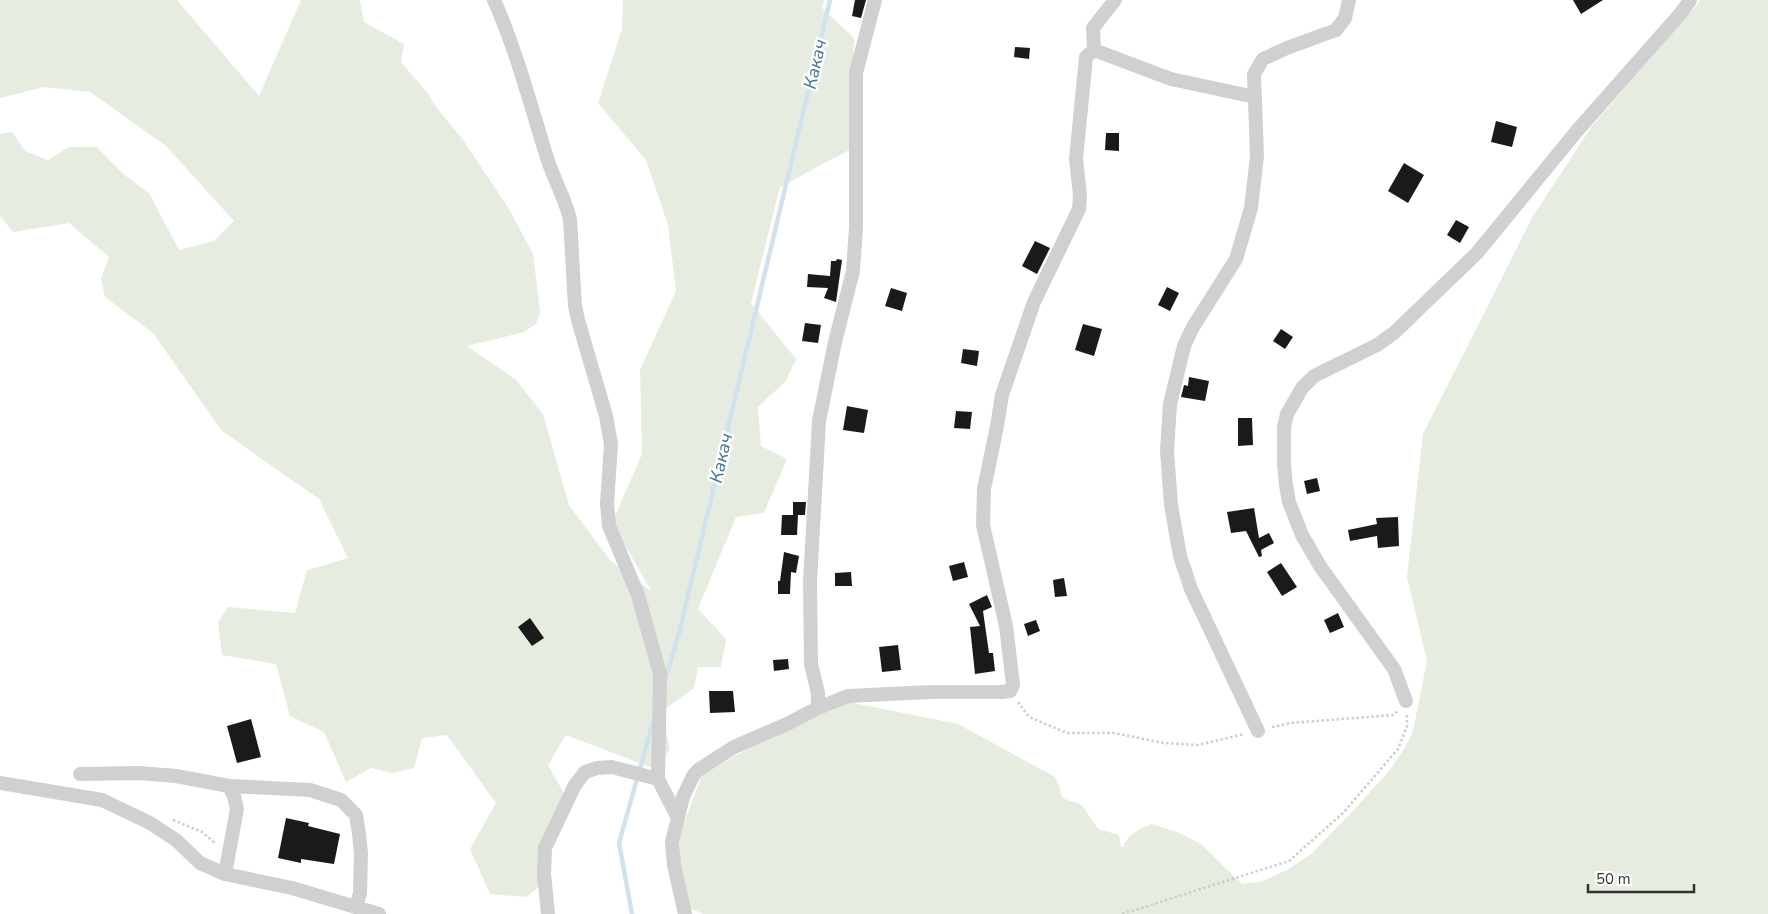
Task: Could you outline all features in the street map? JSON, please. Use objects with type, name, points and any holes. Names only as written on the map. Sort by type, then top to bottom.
[{"type":"street","points":[[494,0],[522,72],[550,165],[570,219],[578,320],[606,416],[611,444],[608,504],[609,526],[638,595],[660,674],[652,778],[678,818]]},
{"type":"street","points":[[818,708],[818,694],[811,664],[810,582],[819,421],[835,342],[853,270],[856,226],[856,73],[875,0]]},
{"type":"street","points":[[1094,50],[1093,28],[1114,0]]},
{"type":"street","points":[[1258,731],[1191,589],[1180,556],[1171,505],[1167,451],[1170,404],[1184,346],[1193,327],[1236,259],[1251,208],[1256,156],[1254,74],[1263,59],[1336,30],[1345,18],[1349,0]]},
{"type":"street","points":[[1406,701],[1394,669],[1320,566],[1302,535],[1292,510],[1286,485],[1284,426],[1287,414],[1302,388],[1314,376],[1377,344],[1394,333],[1477,253],[1576,132],[1681,13],[1690,0]]},
{"type":"street","points":[[1094,50],[1170,79],[1255,97]]},
{"type":"street","points":[[685,914],[674,865],[672,842],[683,797],[698,770],[734,747],[848,696],[1010,691],[1013,685],[1006,626],[983,525],[984,489],[998,426],[1002,395],[1034,302],[1079,209],[1080,195],[1076,158],[1083,70],[1086,57],[1094,50]]},
{"type":"street","points":[[548,914],[544,874],[545,848],[575,785],[586,772],[598,768],[612,767],[652,778]]},
{"type":"street","points":[[80,774],[139,773],[176,776],[229,786],[310,790],[341,800],[356,815],[359,834],[361,853],[360,893],[356,906]]},
{"type":"street","points":[[0,784],[102,800],[150,824],[176,840],[200,863],[225,874],[292,888],[379,914]]},
{"type":"street","points":[[225,874],[237,809],[229,786]]},
{"type":"path","points":[[1010,691],[1029,717],[1067,733],[1114,733],[1164,743],[1198,744],[1291,723],[1394,715],[1406,701]]},
{"type":"path","points":[[1122,914],[1289,861],[1343,813],[1398,749],[1407,726],[1406,701]]},
{"type":"shaded area","points":[[0,0],[177,0],[259,96],[301,0],[360,0],[364,22],[404,44],[401,62],[463,140],[509,209],[533,254],[540,312],[536,324],[524,332],[467,346],[516,380],[543,414],[569,505],[610,560],[652,592],[612,523],[642,454],[640,370],[676,291],[668,225],[646,160],[598,103],[622,29],[623,0],[824,0],[822,8],[854,38],[851,149],[780,187],[751,303],[796,359],[786,381],[758,407],[761,446],[787,459],[764,513],[736,517],[698,609],[726,639],[721,667],[698,667],[694,688],[661,712],[670,749],[655,769],[566,735],[548,765],[566,797],[539,847],[538,888],[526,897],[490,894],[470,849],[496,803],[447,735],[422,738],[414,768],[393,773],[371,768],[346,782],[324,732],[290,716],[276,664],[222,655],[218,622],[228,607],[295,613],[307,570],[348,558],[319,499],[222,431],[153,333],[105,297],[101,279],[109,257],[69,223],[13,232],[0,216],[0,134],[12,132],[25,151],[48,160],[69,147],[97,147],[123,174],[149,193],[179,250],[214,241],[234,221],[166,146],[90,92],[44,87],[0,98]]},
{"type":"shaded area","points":[[1701,0],[1768,0],[1768,914],[705,914],[691,909],[679,870],[680,834],[702,775],[834,699],[958,724],[1055,777],[1062,798],[1082,805],[1098,829],[1119,835],[1121,848],[1134,833],[1152,824],[1177,832],[1201,844],[1242,884],[1260,882],[1287,870],[1311,854],[1389,771],[1404,749],[1413,731],[1427,661],[1407,577],[1423,434],[1533,216],[1592,126]]},
{"type":"building","points":[[855,0],[866,0],[861,18],[852,16]]},
{"type":"building","points":[[1573,0],[1603,0],[1581,14]]},
{"type":"building","points":[[1015,47],[1030,48],[1029,59],[1014,57]]},
{"type":"building","points":[[1496,121],[1517,127],[1512,147],[1491,142]]},
{"type":"building","points":[[1106,133],[1119,133],[1119,151],[1105,150]]},
{"type":"building","points":[[1404,163],[1424,175],[1408,203],[1388,191]]},
{"type":"building","points":[[1456,220],[1469,227],[1460,243],[1447,235]]},
{"type":"building","points":[[1035,241],[1050,248],[1037,274],[1022,266]]},
{"type":"building","points":[[837,259],[842,260],[836,302],[824,298],[828,288],[807,287],[808,274],[830,276],[831,261],[836,261]]},
{"type":"building","points":[[1167,287],[1179,293],[1170,311],[1158,305]]},
{"type":"building","points":[[891,288],[907,293],[902,311],[885,306]]},
{"type":"building","points":[[805,323],[821,325],[818,343],[802,341]]},
{"type":"building","points":[[1083,324],[1102,329],[1094,356],[1075,350]]},
{"type":"building","points":[[1281,329],[1293,337],[1285,349],[1273,341]]},
{"type":"building","points":[[963,349],[979,351],[977,366],[961,363]]},
{"type":"building","points":[[1189,377],[1209,381],[1205,401],[1181,397],[1184,385],[1188,386]]},
{"type":"building","points":[[847,406],[868,410],[864,433],[843,430]]},
{"type":"building","points":[[956,411],[972,412],[970,429],[954,428]]},
{"type":"building","points":[[1238,418],[1252,418],[1253,445],[1238,446]]},
{"type":"building","points":[[1317,478],[1320,491],[1307,494],[1304,481]]},
{"type":"building","points":[[793,502],[806,502],[805,515],[793,515]]},
{"type":"building","points":[[1254,508],[1259,538],[1269,533],[1274,543],[1261,550],[1262,556],[1259,557],[1246,531],[1231,533],[1227,512]]},
{"type":"building","points":[[782,515],[798,515],[797,535],[781,535]]},
{"type":"building","points":[[1398,517],[1399,546],[1378,548],[1377,536],[1350,541],[1348,530],[1377,524],[1376,518]]},
{"type":"building","points":[[784,552],[799,556],[796,573],[791,572],[790,594],[778,594],[778,581],[780,581]]},
{"type":"building","points":[[964,562],[968,577],[953,581],[949,566]]},
{"type":"building","points":[[1281,563],[1297,587],[1282,596],[1267,572]]},
{"type":"building","points":[[851,572],[852,586],[835,586],[835,573]]},
{"type":"building","points":[[1064,578],[1067,596],[1055,597],[1053,580]]},
{"type":"building","points":[[987,595],[992,607],[983,611],[989,653],[993,653],[995,671],[975,674],[970,627],[980,626],[969,604]]},
{"type":"building","points":[[1338,613],[1344,627],[1330,633],[1324,620]]},
{"type":"building","points":[[530,618],[544,638],[532,646],[518,627]]},
{"type":"building","points":[[1036,620],[1040,631],[1028,636],[1024,624]]},
{"type":"building","points":[[898,645],[901,670],[882,672],[879,647]]},
{"type":"building","points":[[788,659],[789,669],[774,671],[773,660]]},
{"type":"building","points":[[709,691],[733,691],[735,712],[710,713]]},
{"type":"building","points":[[251,719],[261,757],[237,763],[227,726]]},
{"type":"building","points":[[286,818],[309,823],[308,826],[340,834],[334,864],[301,859],[301,863],[278,858]]},
{"type":"waterway","name":"Какач","points":[[665,681],[680,629],[830,0]]},
{"type":"waterway","name":"Какач","points":[[632,914],[619,843],[653,722]]}]
